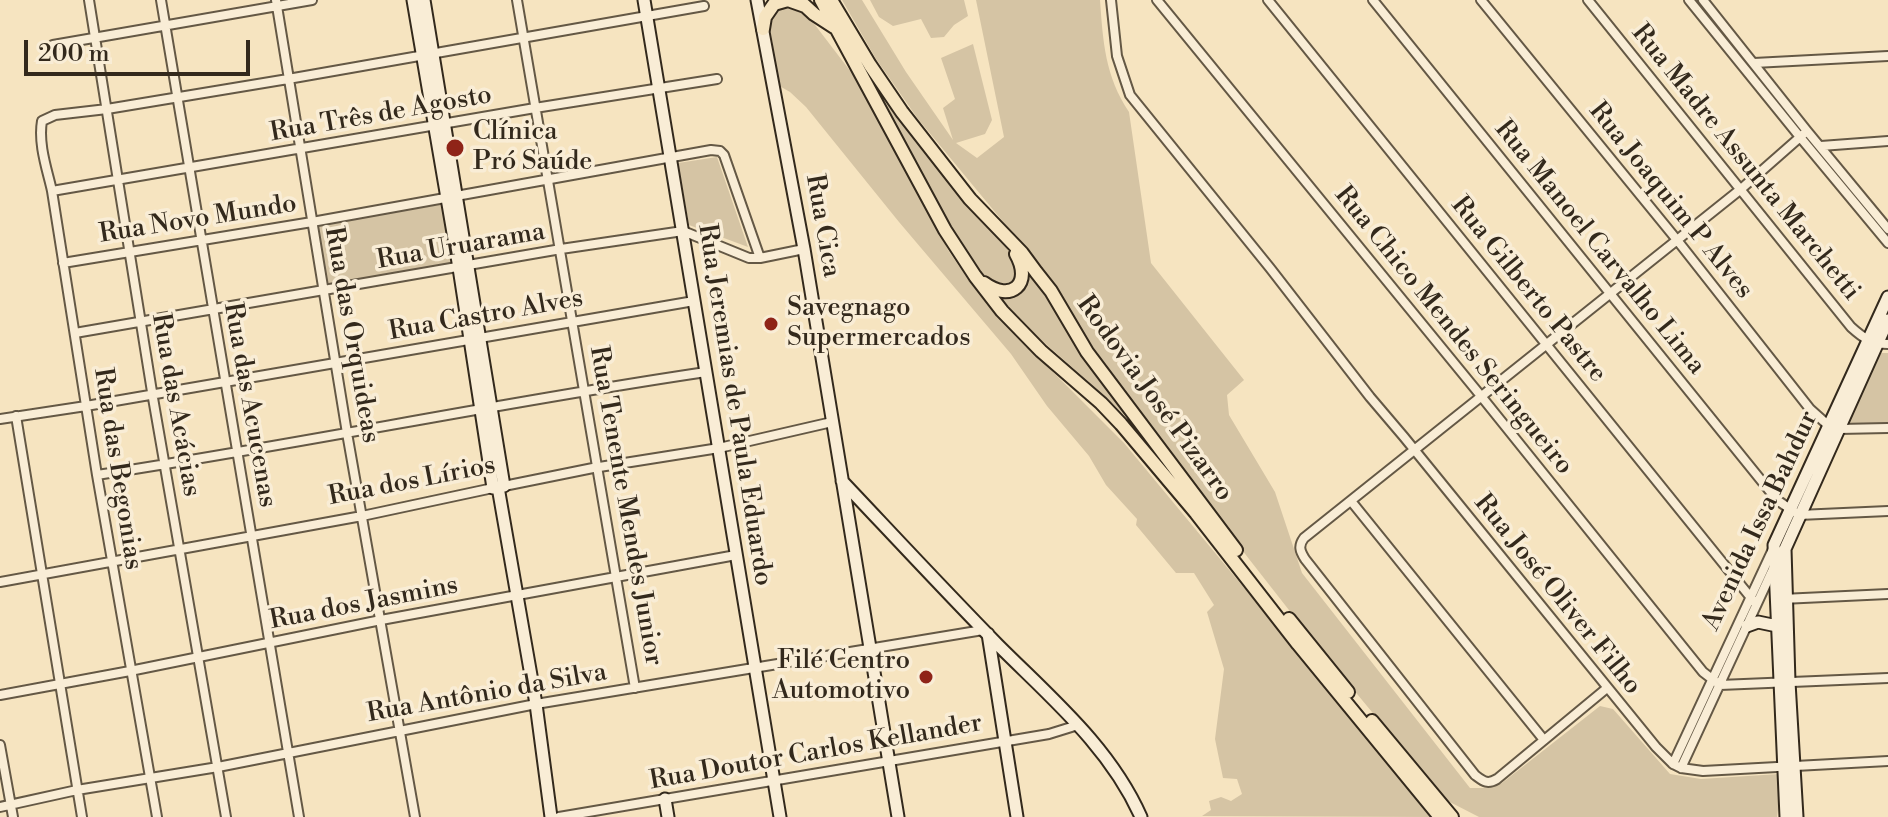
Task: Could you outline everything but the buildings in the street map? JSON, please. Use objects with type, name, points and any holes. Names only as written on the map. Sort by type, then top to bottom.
[{"type":"main road","points":[[763,29],[765,17],[774,4],[788,0],[802,3],[839,34]]},
{"type":"main road","name":"Rodovia José Pizarro","points":[[821,0],[945,230],[975,276],[1002,311],[1041,351],[1121,424],[1440,817]]},
{"type":"main road","name":"Rodovia José Pizarro","points":[[833,0],[885,88],[970,199],[1022,253],[1051,291],[1087,352],[1268,592],[1367,716],[1439,800],[1458,816]]},
{"type":"main road","points":[[975,276],[998,291],[1018,287],[1022,280],[1022,268],[1007,238]]},
{"type":"street","name":"Rua das Acácias","points":[[89,0],[226,817]]},
{"type":"street","name":"Rua das Acucenas","points":[[161,0],[299,817]]},
{"type":"street","points":[[53,45],[276,3],[312,0]]},
{"type":"street","points":[[413,0],[427,54],[464,267],[536,704],[551,817]]},
{"type":"street","points":[[424,0],[427,54]]},
{"type":"street","name":"Rua Tenente Mendes Junior","points":[[517,0],[635,688]]},
{"type":"street","name":"Rua Jeremias de Paula Eduardo","points":[[644,0],[780,817]]},
{"type":"street","name":"Rua Cica","points":[[757,0],[804,249],[898,817]]},
{"type":"street","name":"Rua José Oliver Filho","points":[[1111,0],[1117,56],[1130,95],[1607,688],[1656,747],[1677,766]]},
{"type":"street","name":"Rua Chico Mendes Seringueiro","points":[[1157,0],[1696,664],[1716,682]]},
{"type":"street","name":"Rua Gilberto Pastre","points":[[1268,0],[1753,601]]},
{"type":"street","name":"Rua Manoel Carvalho Lima","points":[[1373,0],[1777,500],[1794,512]]},
{"type":"street","name":"Rua Joaquim P Alves","points":[[1481,0],[1810,409],[1834,428]]},
{"type":"street","name":"Rua Madre Assunta Marchetti","points":[[1588,0],[1851,327],[1878,343]]},
{"type":"street","points":[[1689,0],[1803,134],[1888,243]]},
{"type":"street","points":[[1703,0],[1754,63],[1803,134],[1821,146],[1888,229]]},
{"type":"street","name":"Rua das Orquideas","points":[[276,3],[335,363],[415,817]]},
{"type":"street","points":[[107,109],[704,6]]},
{"type":"street","points":[[1754,63],[1888,56]]},
{"type":"street","name":"Rua Três de Agosto","points":[[52,191],[717,79]]},
{"type":"street","name":"Rua das Begonias","points":[[107,109],[55,115],[42,121],[41,126],[111,561],[157,817]]},
{"type":"street","points":[[1607,688],[1497,779],[1483,781],[1475,775],[1299,548],[1304,538],[1741,189],[1803,134]]},
{"type":"street","points":[[1821,146],[1888,141]]},
{"type":"street","name":"Rua Novo Mundo","points":[[63,263],[711,150],[724,155],[760,258]]},
{"type":"street","points":[[683,231],[745,257],[760,258],[804,249]]},
{"type":"street","name":"Rua Uruarama","points":[[75,333],[561,249],[683,231]]},
{"type":"street","points":[[1878,343],[1888,297]]},
{"type":"street","name":"Rua Castro Alves","points":[[0,419],[694,301]]},
{"type":"street","points":[[1786,817],[1789,767],[1780,547],[1888,320]]},
{"type":"street","points":[[97,475],[706,372]]},
{"type":"street","points":[[16,416],[82,817]]},
{"type":"street","name":"Rua dos Lírios","points":[[0,582],[362,516],[598,467],[719,448],[832,422]]},
{"type":"street","points":[[1834,428],[1888,428]]},
{"type":"street","points":[[842,481],[1091,738],[1121,778],[1141,817]]},
{"type":"street","points":[[845,495],[850,494],[871,512]]},
{"type":"street","points":[[1351,501],[1544,740]]},
{"type":"street","points":[[1794,512],[1888,511]]},
{"type":"street","name":"Avenida Issa Bahdur","points":[[1677,766],[1780,547]]},
{"type":"street","name":"Avenida Issa Bahdur","points":[[1716,682],[1747,626],[1753,601],[1776,563],[1780,547]]},
{"type":"street","name":"Rua dos Jasmins","points":[[0,695],[381,620],[736,555]]},
{"type":"street","points":[[1776,563],[1781,599],[1777,626],[1785,682]]},
{"type":"street","points":[[1781,599],[1888,594]]},
{"type":"street","points":[[1747,626],[1758,622],[1777,626]]},
{"type":"street","points":[[985,632],[1017,817]]},
{"type":"street","name":"Rua Antônio da Silva","points":[[0,807],[536,704],[985,632]]},
{"type":"street","points":[[1716,682],[1888,678]]},
{"type":"street","name":"Rua Doutor Carlos Kellander","points":[[559,817],[1049,734],[1078,725]]},
{"type":"street","points":[[0,745],[13,817]]},
{"type":"street","points":[[1677,766],[1703,771],[1888,761]]},
{"type":"street","points":[[1789,767],[1797,817]]},
{"type":"street","points":[[665,799],[668,817]]},
{"type":"shaded area","points":[[842,0],[862,0],[953,140],[943,108],[955,99],[941,58],[973,44],[992,120],[985,134],[956,143],[977,158],[1004,137],[976,0],[1100,0],[1110,72],[1129,112],[1151,263],[1244,380],[1227,395],[1229,415],[1275,492],[1302,573],[1470,788],[1488,788],[1502,783],[1600,706],[1613,709],[1670,774],[1701,779],[1779,774],[1777,817],[1479,817],[1444,799],[1314,642],[1119,387],[1043,270],[918,119],[876,59]]},
{"type":"shaded area","points":[[870,0],[964,0],[968,16],[954,25],[944,37],[931,38],[921,19],[893,26],[879,17]]},
{"type":"shaded area","points":[[788,6],[802,11],[812,21],[851,72],[882,122],[948,250],[996,315],[1124,443],[1434,817],[1202,816],[1211,810],[1209,801],[1221,797],[1231,801],[1242,794],[1237,779],[1223,778],[1215,739],[1224,669],[1207,612],[1214,605],[1194,573],[1176,573],[1136,525],[1137,519],[1106,485],[1089,456],[1047,406],[1011,354],[806,107],[776,84],[769,49],[773,45],[768,18],[777,8]]},
{"type":"shaded area","points":[[862,66],[951,186],[1007,248],[1015,265],[1016,276],[1012,283],[999,283],[985,276],[976,265],[948,224]]},
{"type":"shaded area","points":[[717,157],[748,247],[689,225],[678,163]]},
{"type":"shaded area","points":[[444,204],[455,264],[327,285],[317,226]]},
{"type":"shaded area","points":[[1030,271],[1137,428],[1023,324],[998,297],[1011,298],[1020,293]]},
{"type":"shaded area","points":[[1881,353],[1888,353],[1888,423],[1847,425]]},
{"type":"place","name":"Clínica Pró Saúde","points":[[455,148]]},
{"type":"place","name":"Savegnago Supermercados","points":[[771,324]]},
{"type":"place","name":"Filé Centro Automotivo","points":[[926,677]]}]
